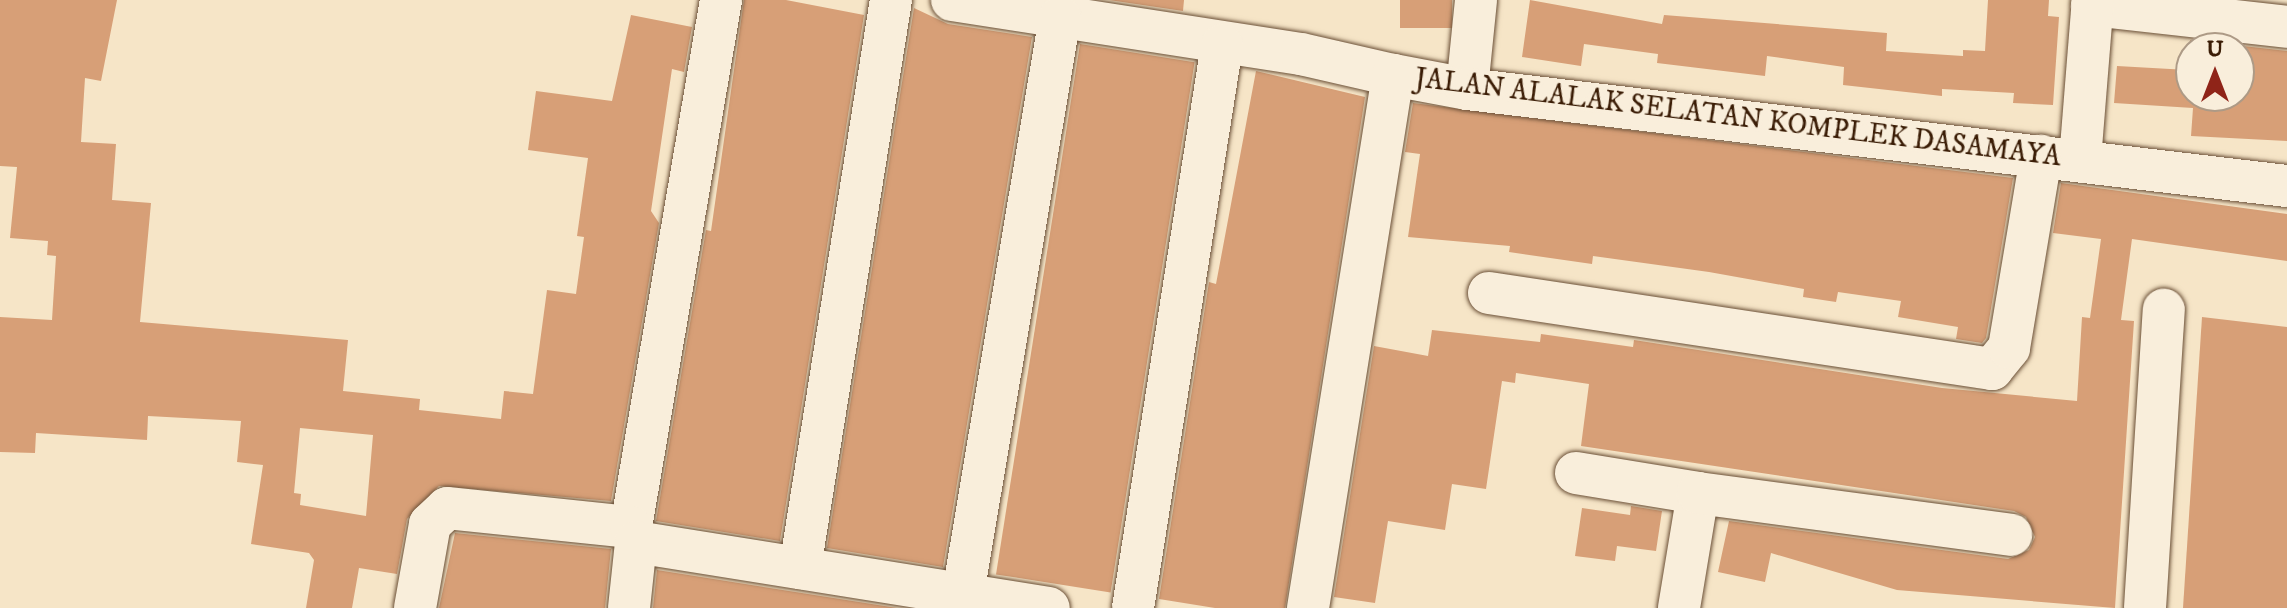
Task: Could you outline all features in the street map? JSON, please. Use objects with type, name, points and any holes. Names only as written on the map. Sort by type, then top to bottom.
[{"type":"street","points":[[629,608],[633,534],[721,0]]},
{"type":"street","points":[[800,568],[891,0]]},
{"type":"street","points":[[952,0],[1393,75]]},
{"type":"street","points":[[1467,89],[1476,0]]},
{"type":"street","points":[[1489,293],[1992,369],[2009,348],[2061,158],[2092,3],[2287,27]]},
{"type":"street","points":[[963,594],[1060,17]]},
{"type":"street","points":[[1133,608],[1222,45]]},
{"type":"street","name":"JALAN ALALAK SELATAN KOMPLEK DASAMAYA","points":[[1308,608],[1393,75],[1467,89],[2287,186]]},
{"type":"street","points":[[2145,608],[2164,310]]},
{"type":"street","points":[[1576,473],[1698,493],[2011,535]]},
{"type":"street","points":[[1679,608],[1698,493]]},
{"type":"street","points":[[415,608],[430,524],[447,508],[633,534],[800,568],[1049,608]]},
{"type":"building","points":[[0,0],[117,0],[101,81],[85,78],[81,142],[116,144],[112,200],[151,203],[140,322],[348,340],[343,391],[420,399],[419,410],[501,419],[504,391],[533,394],[547,290],[576,294],[584,237],[577,236],[588,158],[528,150],[536,91],[612,101],[631,15],[692,27],[684,72],[672,69],[651,211],[659,223],[611,501],[439,486],[407,519],[397,574],[359,568],[352,608],[306,608],[314,560],[309,553],[251,544],[263,465],[237,462],[241,421],[148,416],[147,440],[36,433],[35,453],[0,452],[0,317],[52,320],[56,256],[47,255],[48,241],[10,238],[17,167],[0,166]],"holes":[[[300,428],[373,435],[366,516],[300,505],[301,494],[294,493]]]},
{"type":"building","points":[[744,0],[786,0],[864,15],[780,541],[656,521],[706,230],[711,231]]},
{"type":"building","points":[[1109,0],[1184,0],[1183,11]]},
{"type":"building","points":[[1400,0],[1452,0],[1452,28],[1400,28]]},
{"type":"building","points":[[1530,0],[1662,24],[1664,15],[1887,33],[1886,51],[1963,56],[1963,50],[1985,51],[1988,0],[2049,0],[2048,16],[2059,17],[2053,105],[2013,103],[2014,93],[1942,89],[1942,96],[1843,85],[1844,67],[1767,56],[1765,76],[1657,63],[1658,54],[1584,44],[1581,66],[1522,57]]},
{"type":"building","points":[[914,8],[948,24],[1032,37],[943,567],[827,548]]},
{"type":"building","points":[[1080,44],[1195,62],[1111,593],[996,574]]},
{"type":"building","points":[[2255,47],[2287,51],[2287,141],[2191,136],[2193,112],[2255,112]]},
{"type":"building","points":[[2117,66],[2175,69],[2175,107],[2114,103]]},
{"type":"building","points":[[1256,71],[1365,97],[1285,608],[1215,608],[1159,599],[1209,282],[1216,284]]},
{"type":"building","points":[[1413,103],[2013,178],[1986,338],[1982,343],[1956,339],[1958,327],[1898,317],[1901,301],[1838,292],[1836,302],[1803,297],[1804,289],[1709,272],[1593,256],[1592,264],[1509,252],[1510,246],[1408,237],[1420,154],[1405,152]]},
{"type":"building","points":[[2061,183],[2287,214],[2287,261],[2132,239],[2121,320],[2134,321],[2115,608],[1897,590],[1771,553],[1765,582],[1718,572],[1729,521],[2008,559],[2029,550],[2035,537],[2026,517],[2014,511],[1581,446],[1589,384],[1516,373],[1515,383],[1502,381],[1486,489],[1452,484],[1445,530],[1388,521],[1375,603],[1334,597],[1374,346],[1428,356],[1432,330],[1540,342],[1541,334],[1633,347],[1634,340],[1942,388],[2077,401],[2082,317],[2090,318],[2101,239],[2053,233]]},
{"type":"building","points":[[2202,317],[2287,327],[2287,608],[2183,608]]},
{"type":"building","points":[[1631,506],[1662,511],[1656,551],[1617,546],[1615,561],[1575,556],[1582,508],[1630,515]]},
{"type":"building","points":[[455,533],[611,549],[605,608],[439,608]]},
{"type":"building","points":[[657,570],[897,608],[653,608]]}]
